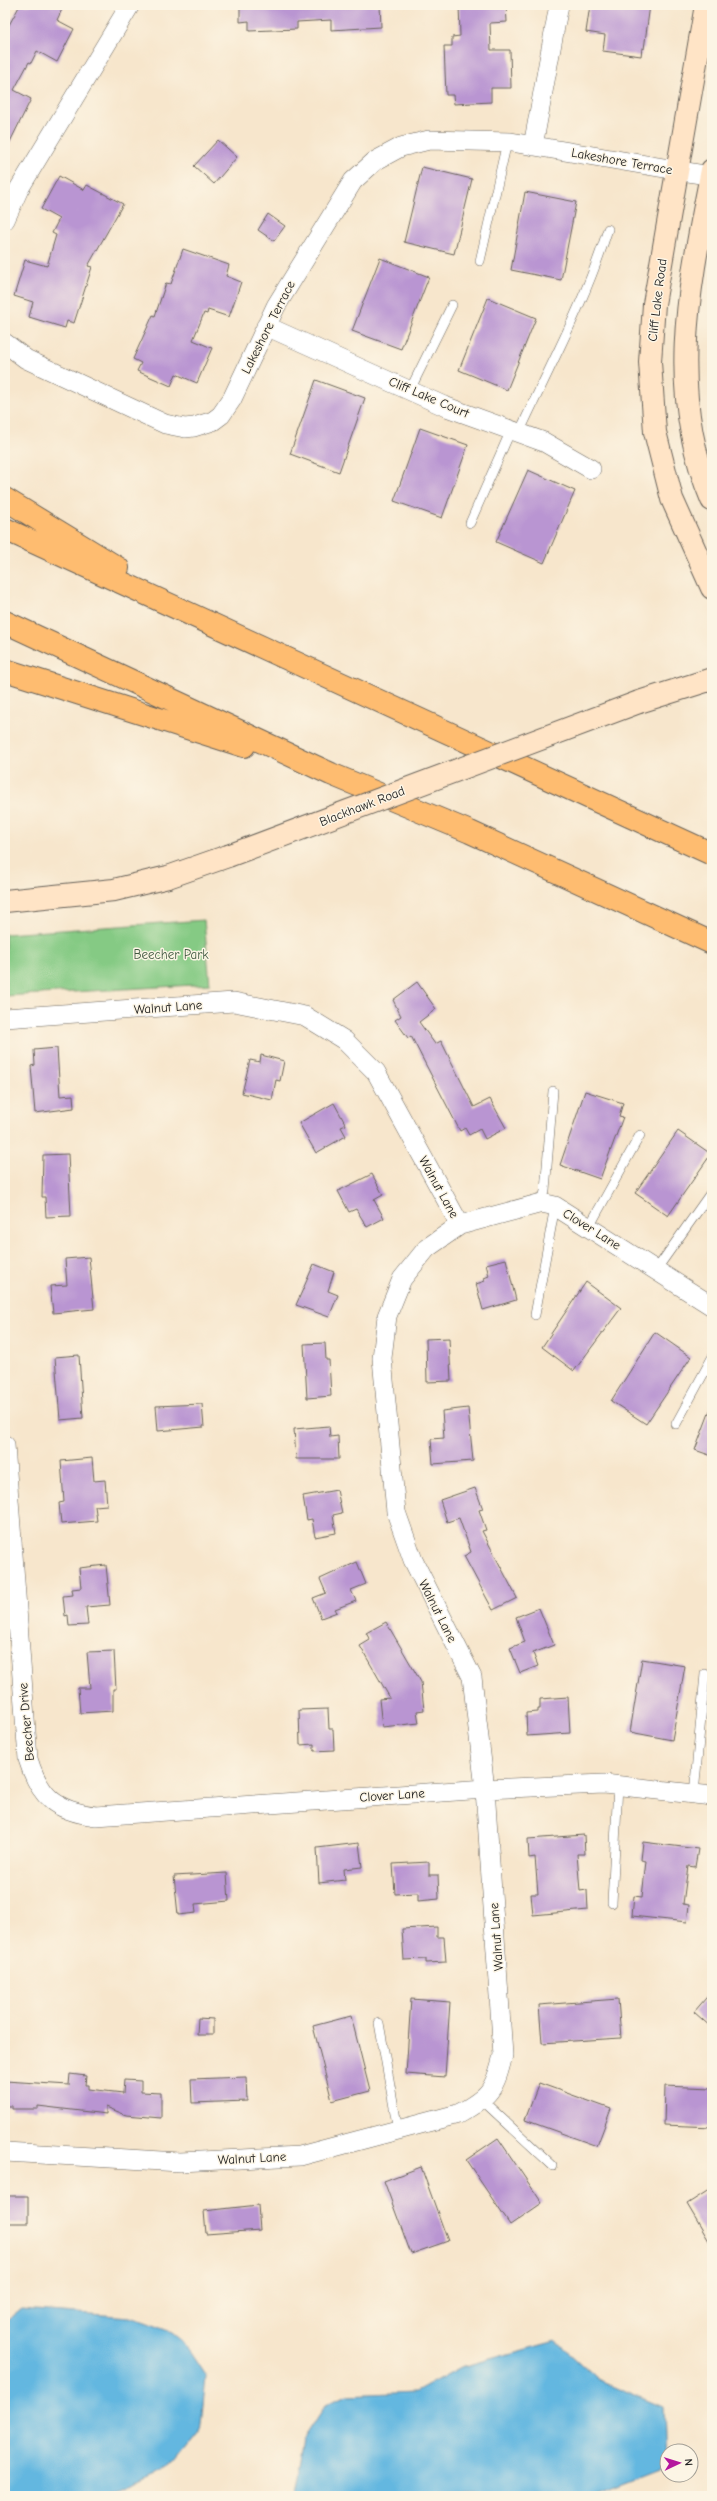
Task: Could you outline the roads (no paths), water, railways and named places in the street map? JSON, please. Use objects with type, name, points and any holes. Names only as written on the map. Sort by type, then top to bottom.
[{"type":"highway","points":[[5,500],[213,626]]},
{"type":"highway","points":[[5,529],[213,626],[712,854]]},
{"type":"highway","points":[[5,622],[331,774],[470,832],[712,943]]},
{"type":"highway","points":[[5,670],[331,774]]},
{"type":"street","points":[[5,220],[20,189],[130,5]]},
{"type":"street","points":[[534,146],[559,5]]},
{"type":"street","name":"Cliff Lake Road","points":[[706,5],[654,304],[650,362],[655,432],[672,499],[712,588]]},
{"type":"street","name":"Lakeshore Terrace","points":[[5,343],[26,359],[165,424],[189,428],[213,421],[227,408],[276,306],[353,181],[375,161],[401,147],[429,140],[507,142],[677,170],[711,173]]},
{"type":"street","points":[[711,173],[691,281],[684,356],[688,414],[702,476],[712,500]]},
{"type":"street","name":"Cliff Lake Court","points":[[266,326],[410,390],[544,442],[591,469]]},
{"type":"street","name":"Blackhawk Road","points":[[5,901],[114,890],[168,877],[228,856],[639,702],[712,678]]},
{"type":"street","name":"Walnut Lane","points":[[5,1018],[234,1002],[305,1016],[344,1040],[376,1072],[460,1225],[427,1248],[402,1279],[387,1316],[382,1358],[396,1512],[413,1560],[472,1677],[485,1789],[503,2055],[497,2080],[482,2100],[458,2114],[300,2156],[180,2162],[5,2152]]},
{"type":"street","points":[[460,1225],[549,1205]]},
{"type":"street","name":"Clover Lane","points":[[549,1205],[589,1227],[712,1306]]},
{"type":"street","name":"Beecher Drive","points":[[5,1445],[28,1759],[35,1781],[50,1800],[72,1813]]},
{"type":"street","name":"Clover Lane","points":[[72,1813],[96,1816],[485,1789],[604,1784],[703,1795]]},
{"type":"lane","points":[[480,261],[507,142]]},
{"type":"lane","points":[[470,523],[586,290],[598,263],[608,229]]},
{"type":"lane","points":[[410,390],[452,305]]},
{"type":"lane","points":[[535,1315],[549,1205],[546,1191],[553,1091]]},
{"type":"lane","points":[[589,1227],[640,1135]]},
{"type":"lane","points":[[656,1270],[712,1191]]},
{"type":"lane","points":[[676,1424],[712,1358]]},
{"type":"lane","points":[[703,1795],[705,1674]]},
{"type":"lane","points":[[612,1903],[618,1785]]},
{"type":"lane","points":[[379,2023],[398,2130]]},
{"type":"lane","points":[[482,2100],[552,2166]]},
{"type":"water","points":[[21,2309],[131,2317],[171,2332],[183,2342],[206,2377],[200,2432],[174,2464],[102,2496],[5,2496],[5,2321]]},
{"type":"water","points":[[556,2341],[597,2379],[664,2407],[665,2443],[659,2443],[659,2470],[592,2496],[291,2496],[302,2440],[324,2406],[346,2395],[415,2392],[461,2367]]},
{"type":"park label","name":"Beecher Park","points":[[171,954]]}]
